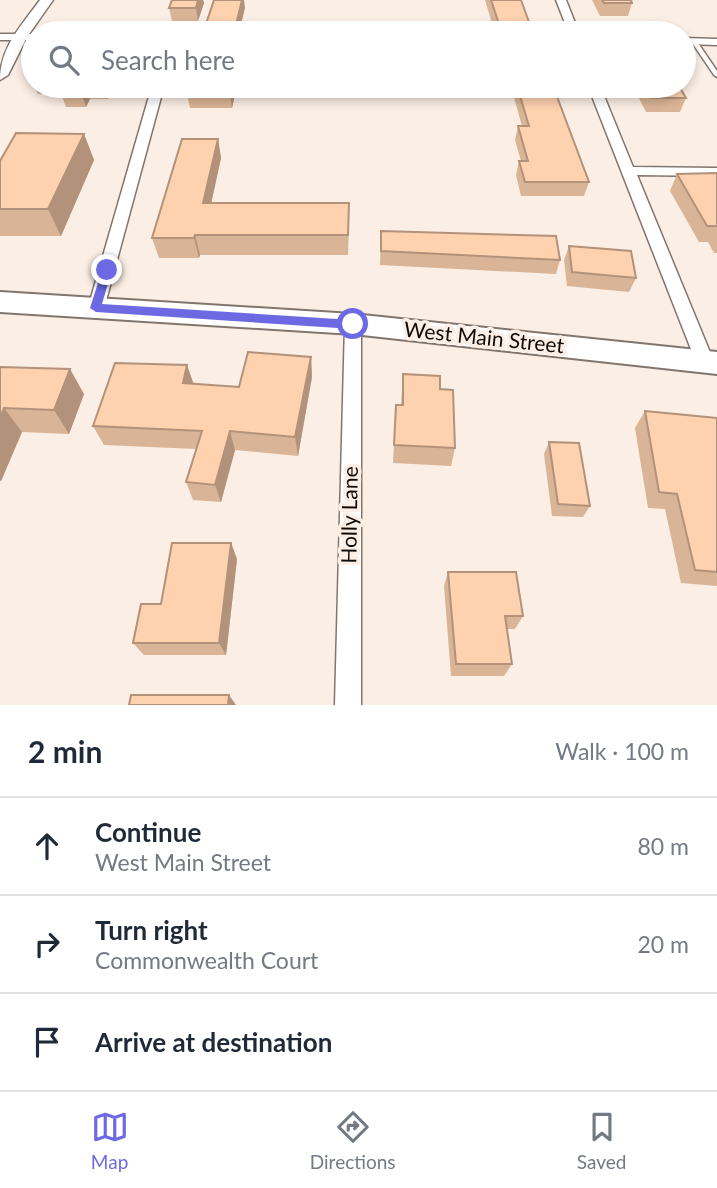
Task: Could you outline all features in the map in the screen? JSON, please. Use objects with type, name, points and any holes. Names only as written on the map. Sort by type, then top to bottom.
[{"type":"main road","name":"West Main Street","points":[[0,302],[353,324],[711,363]]},
{"type":"street","points":[[36,21],[47,0]]},
{"type":"street","points":[[561,0],[569,21]]},
{"type":"street","points":[[0,37],[21,37]]},
{"type":"street","points":[[696,41],[717,42]]},
{"type":"street","points":[[0,75],[21,45]]},
{"type":"street","points":[[96,308],[155,98]]},
{"type":"street","points":[[599,98],[627,171],[711,363]]},
{"type":"street","points":[[627,171],[717,172]]},
{"type":"street","name":"Holly Lane","points":[[348,705],[353,324]]},
{"type":"lane","points":[[696,50],[717,75]]},
{"type":"building","points":[[172,0],[198,0],[196,8],[169,8]]},
{"type":"building","points":[[214,0],[242,0],[237,21],[207,21]]},
{"type":"building","points":[[491,0],[521,0],[529,21],[498,21]]},
{"type":"building","points":[[602,0],[631,0],[632,3],[604,3]]},
{"type":"building","points":[[521,98],[558,98],[589,182],[525,182],[519,161],[528,161],[518,126],[529,126]]},
{"type":"building","points":[[16,133],[84,134],[48,209],[0,209],[0,161]]},
{"type":"building","points":[[182,139],[218,139],[203,203],[349,203],[348,235],[195,235],[194,238],[152,238]]},
{"type":"building","points":[[717,173],[717,226],[707,226],[677,174]]},
{"type":"building","points":[[381,231],[556,236],[560,260],[381,251]]},
{"type":"building","points":[[569,246],[631,251],[636,278],[572,272]]},
{"type":"building","points":[[248,352],[311,357],[295,437],[230,431],[215,485],[186,482],[202,431],[93,426],[115,363],[187,365],[183,383],[239,387]]},
{"type":"building","points":[[0,367],[70,369],[54,410],[4,408],[0,418]]},
{"type":"building","points":[[403,374],[440,376],[440,389],[453,390],[455,448],[394,445],[396,405],[403,405]]},
{"type":"building","points":[[645,411],[717,418],[717,572],[695,570],[677,494],[659,492]]},
{"type":"building","points":[[549,442],[579,443],[590,506],[558,504]]},
{"type":"building","points":[[172,543],[231,543],[219,643],[133,643],[141,604],[161,604]]},
{"type":"building","points":[[448,572],[516,572],[523,616],[505,616],[512,664],[456,664]]},
{"type":"building","points":[[131,695],[229,695],[228,705],[129,705]]},
{"type":"route","points":[[107,270],[96,308],[353,324]]}]
